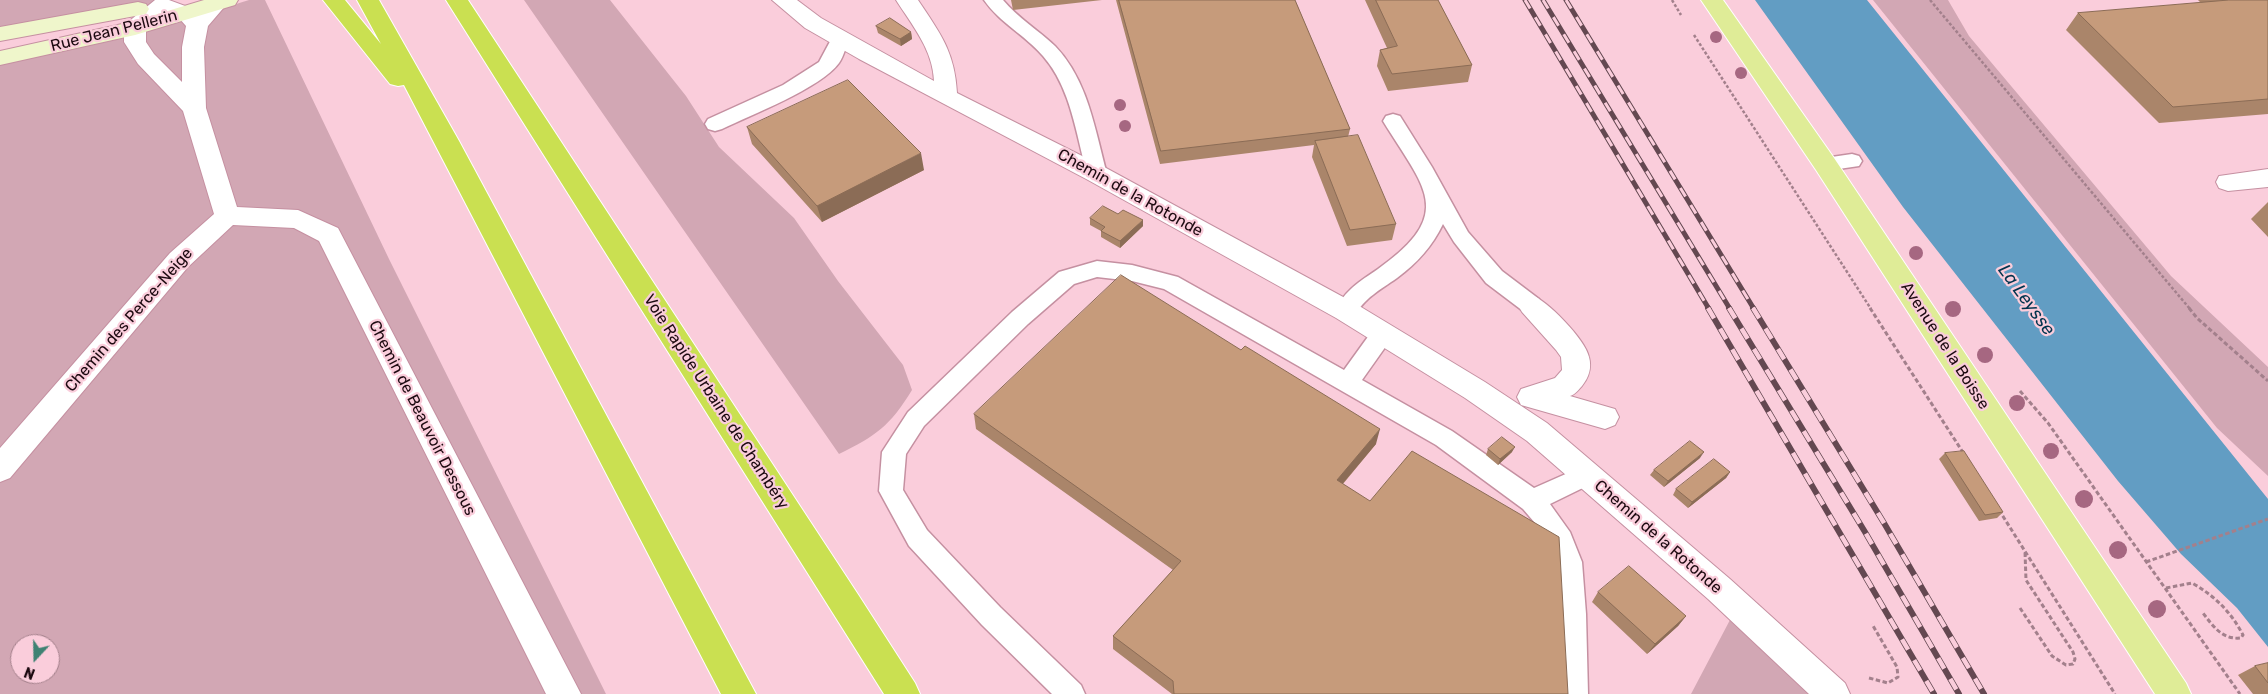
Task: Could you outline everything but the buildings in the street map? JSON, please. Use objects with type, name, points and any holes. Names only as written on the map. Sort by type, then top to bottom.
[{"type":"highway","points":[[334,0],[448,141]]},
{"type":"highway","points":[[368,0],[448,141],[739,694]]},
{"type":"highway","name":"Voie Rapide Urbaine de Chambéry","points":[[457,0],[527,112],[818,559],[903,694]]},
{"type":"main road","name":"Avenue de la Boisse","points":[[1712,0],[1776,90],[1838,163],[2174,694]]},
{"type":"main road","points":[[1728,0],[1776,90]]},
{"type":"main road","name":"Rue Jean Pellerin","points":[[0,58],[135,28],[183,11]]},
{"type":"main road","name":"Rue Jean Pellerin","points":[[0,34],[183,11]]},
{"type":"street","name":"Chemin de la Rotonde","points":[[783,0],[813,23],[946,97],[1097,174],[1346,311],[1475,390],[1537,432],[1733,602],[1833,694]]},
{"type":"street","points":[[907,0],[935,43],[945,71],[946,97]]},
{"type":"street","points":[[221,2],[183,11],[193,47],[194,108],[227,216]]},
{"type":"street","points":[[135,28],[135,42],[146,59],[194,108]]},
{"type":"street","points":[[2228,182],[2268,178]]},
{"type":"street","name":"Chemin des Perce-Neige","points":[[0,468],[179,260],[227,216]]},
{"type":"street","name":"Chemin de Beauvoir Dessous","points":[[227,216],[298,219],[329,235],[564,694]]},
{"type":"street","name":"Chemin de la Rotonde","points":[[1530,305],[1566,342],[1575,356],[1576,373],[1565,386],[1535,398]]},
{"type":"street","name":"Chemin de la Rotonde","points":[[1475,390],[1535,398],[1605,417]]},
{"type":"lane","points":[[993,0],[1006,15],[1048,50],[1068,72],[1097,174]]},
{"type":"lane","points":[[715,124],[790,89],[826,66],[832,59],[840,38]]},
{"type":"lane","points":[[1393,121],[1461,237],[1494,277],[1530,305]]},
{"type":"lane","points":[[1346,311],[1351,299],[1403,262],[1426,240],[1436,216],[1437,196]]},
{"type":"lane","points":[[1071,694],[991,616],[918,538],[891,491],[894,452],[916,419],[1020,318],[1066,278],[1097,270],[1132,273],[1170,284],[1444,438],[1532,502],[1550,522],[1561,540],[1569,562],[1573,614],[1574,694]]},
{"type":"lane","points":[[1347,383],[1383,333]]},
{"type":"lane","points":[[1532,502],[1586,475]]},
{"type":"path","points":[[1672,0],[1682,16]]},
{"type":"path","points":[[1930,0],[2196,318],[2268,381]]},
{"type":"path","points":[[1693,33],[1967,458]]},
{"type":"path","points":[[1998,509],[2115,694]]},
{"type":"path","points":[[2146,562],[2268,519]]},
{"type":"path","points":[[2020,608],[2052,656],[2066,665],[2073,664],[2075,659],[2073,652],[2026,580],[2025,551]]},
{"type":"path","points":[[2204,613],[2222,634],[2236,639],[2241,638],[2243,635],[2230,612],[2207,591],[2192,583],[2166,588],[2240,694]]},
{"type":"path","points":[[1862,671],[1877,682],[1886,684],[1894,682],[1898,677],[1897,667],[1872,624]]},
{"type":"shaded area","points":[[0,0],[166,0],[143,7],[0,35]]},
{"type":"shaded area","points":[[249,0],[265,0],[389,259],[606,694],[0,694],[0,63],[130,37]]},
{"type":"shaded area","points":[[524,0],[610,0],[686,96],[719,147],[794,218],[838,281],[903,365],[912,390],[897,413],[881,429],[839,454]]},
{"type":"shaded area","points":[[1873,0],[1948,0],[1969,36],[2171,276],[2268,367],[2268,476],[2217,428]]},
{"type":"shaded area","points":[[1731,618],[1809,694],[1691,694]]},
{"type":"water","name":"La Leysse","points":[[1755,0],[1867,0],[2268,499],[2268,647],[2237,608],[2181,554],[2118,481],[1903,207]]},
{"type":"railway","points":[[1525,0],[1709,309]]},
{"type":"railway","points":[[1543,0],[1730,309]]},
{"type":"railway","points":[[1566,0],[1754,309]]},
{"type":"railway","points":[[1708,308],[1934,694]]},
{"type":"railway","points":[[1729,308],[1865,532],[1959,694]]},
{"type":"railway","points":[[1753,308],[1884,523],[1984,694]]}]
